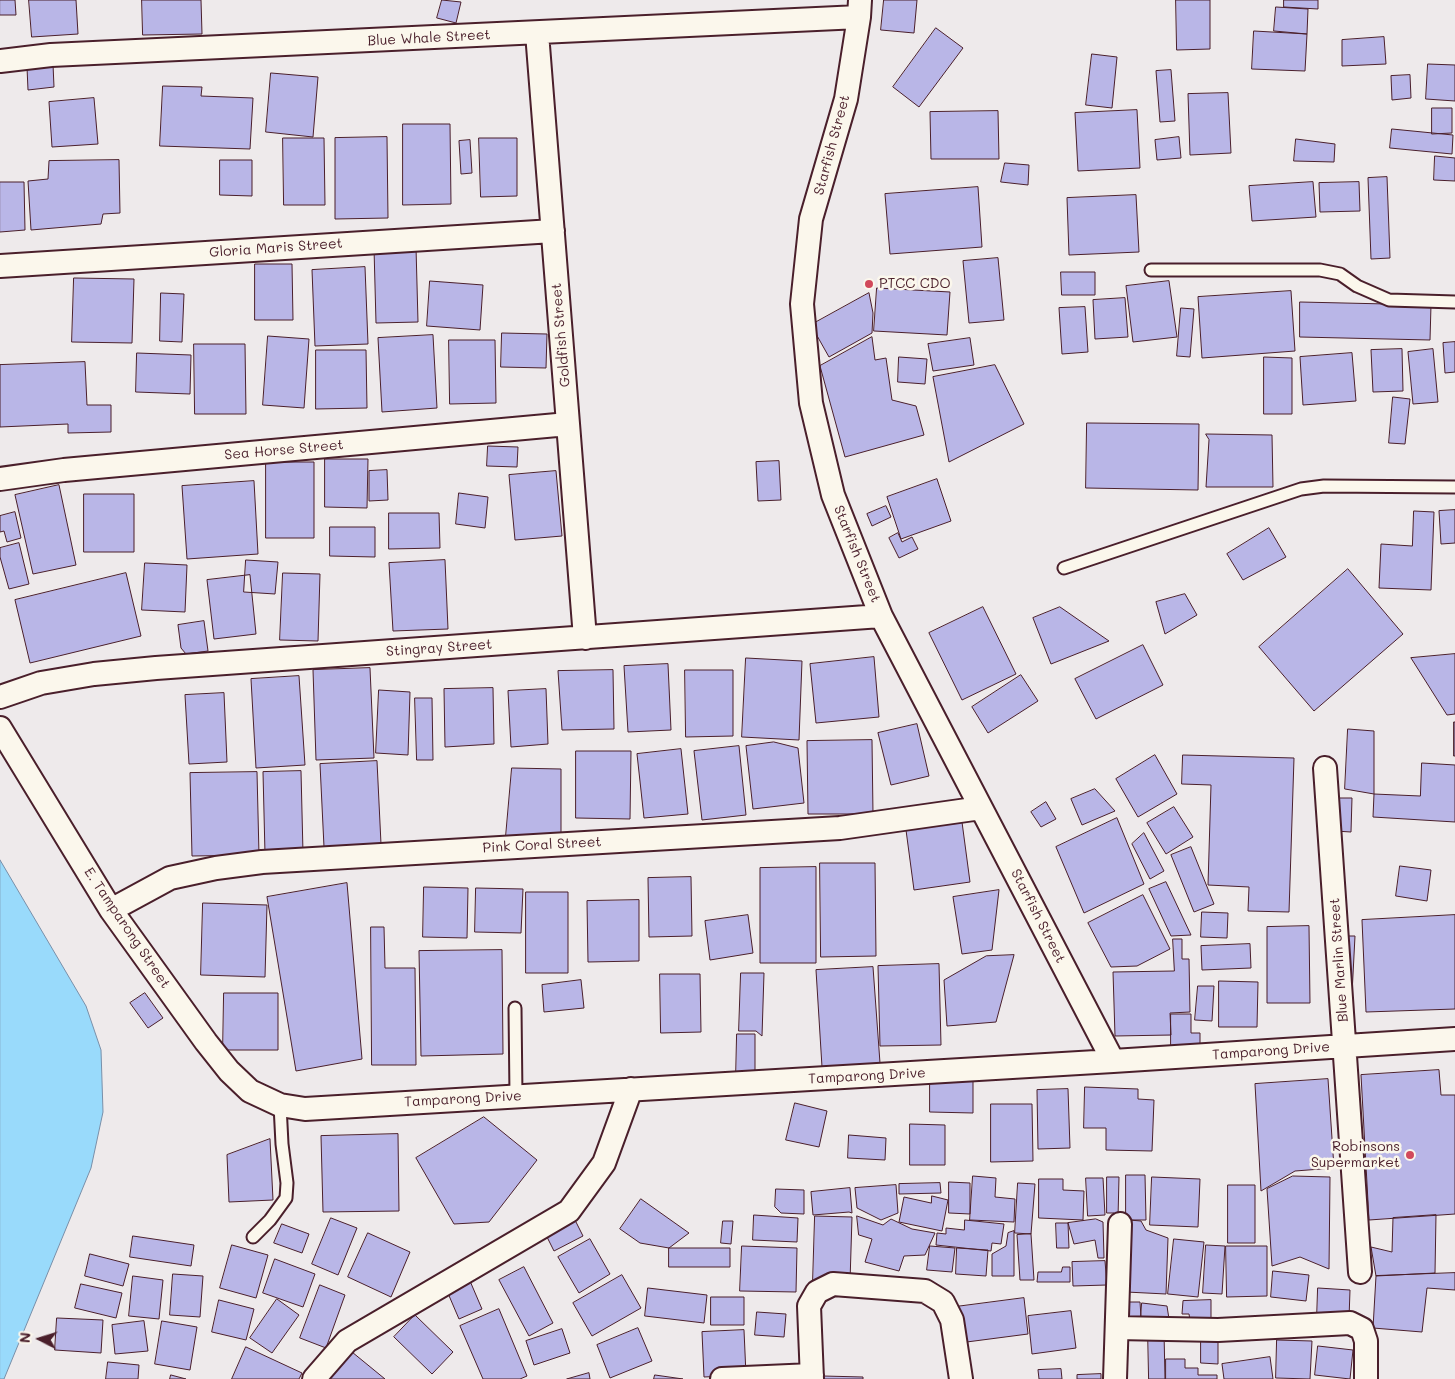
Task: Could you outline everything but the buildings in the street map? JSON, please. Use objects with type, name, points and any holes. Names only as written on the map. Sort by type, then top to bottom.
[{"type":"street","name":"Blue Whale Street","points":[[0,61],[51,55],[537,32],[859,8]]},
{"type":"street","name":"Starfish Street","points":[[859,8],[846,99],[812,219],[802,304],[811,403],[833,495],[881,616],[1113,1061]]},
{"type":"street","name":"Goldfish Street","points":[[537,32],[585,638]]},
{"type":"street","name":"Gloria Maris Street","points":[[0,266],[552,231]]},
{"type":"street","name":"Sea Horse Street","points":[[0,478],[64,470],[568,424]]},
{"type":"street","name":"Stingray Street","points":[[0,697],[41,683],[94,674],[148,668],[881,616]]},
{"type":"street","name":"E. Tamparong Street","points":[[0,728],[111,910],[206,1042],[228,1070],[250,1090],[280,1105]]},
{"type":"street","name":"Blue Marlin Street","points":[[1325,768],[1360,1272]]},
{"type":"street","name":"Pink Coral Street","points":[[111,910],[170,878],[216,868],[262,862],[840,828],[982,808]]},
{"type":"street","name":"Tamparong Drive","points":[[280,1105],[305,1109],[1455,1039]]},
{"type":"street","points":[[314,1379],[347,1341],[569,1211],[604,1163],[631,1089]]},
{"type":"street","points":[[1116,1379],[1120,1224]]},
{"type":"street","points":[[722,1379],[812,1377],[809,1306],[817,1292],[833,1284],[926,1291],[943,1302],[952,1320],[961,1379]]},
{"type":"street","points":[[1117,1328],[1218,1330],[1350,1323],[1362,1328],[1366,1341],[1366,1379]]},
{"type":"lane","points":[[1151,270],[1320,270],[1340,274],[1357,286],[1389,300],[1455,302]]},
{"type":"lane","points":[[1064,568],[1301,489],[1324,486],[1455,488]]},
{"type":"lane","points":[[515,1008],[516,1096]]},
{"type":"lane","points":[[253,1238],[270,1220],[286,1198],[287,1183],[280,1105]]},
{"type":"water","points":[[0,860],[86,1006],[101,1050],[103,1112],[91,1168],[4,1379],[0,1379]]},
{"type":"place","name":"PTCC CDO","points":[[869,284]]},
{"type":"place","name":"Robinsons Supermarket","points":[[1410,1155]]}]
